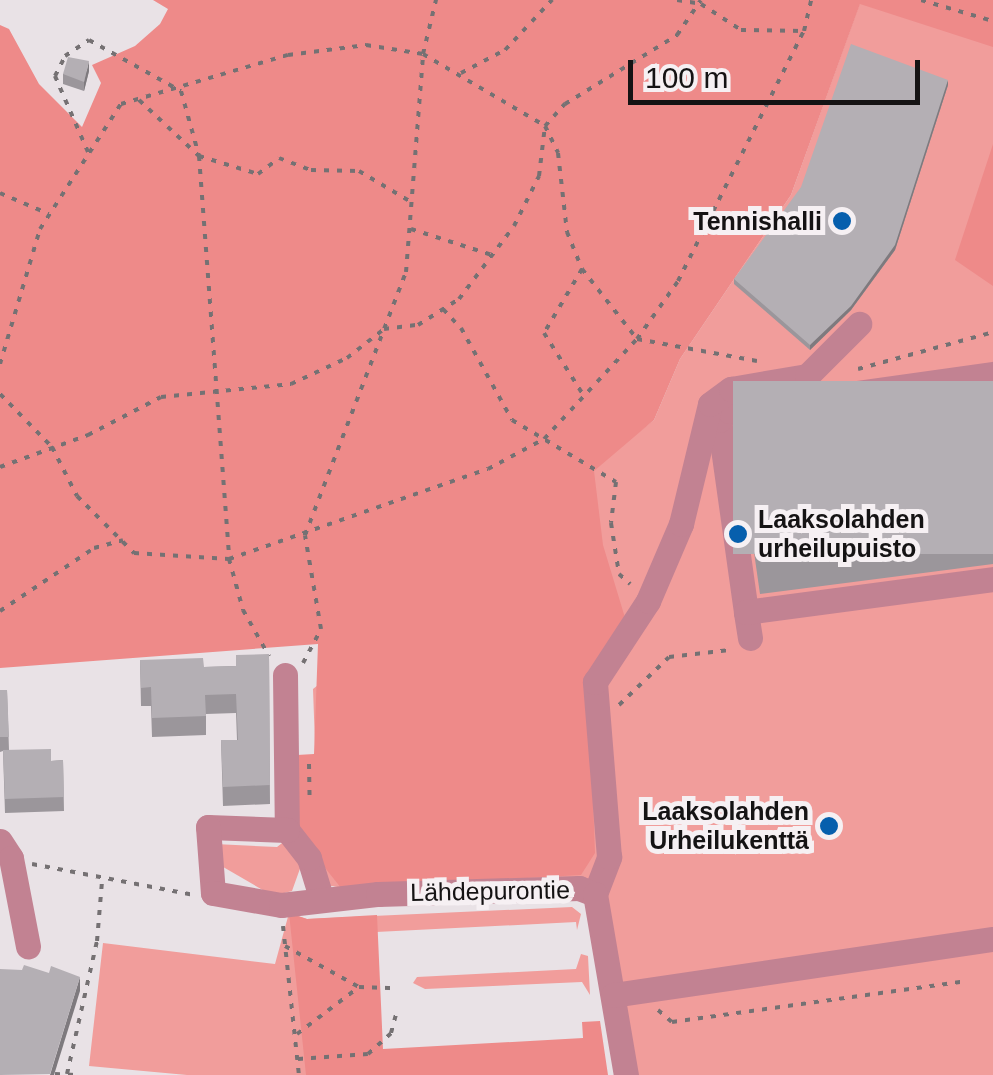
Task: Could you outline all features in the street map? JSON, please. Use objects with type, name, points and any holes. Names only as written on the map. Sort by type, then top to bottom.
[{"type":"street","points":[[595,894],[609,857],[595,682],[648,601],[681,524],[710,404],[730,389],[807,376],[859,324]]},
{"type":"street","points":[[993,374],[729,412],[719,420],[746,633],[993,579]]},
{"type":"street","points":[[285,675],[287,830],[309,858],[320,897]]},
{"type":"street","points":[[280,905],[214,893],[208,827],[287,830]]},
{"type":"street","points":[[6,850],[28,946]]},
{"type":"street","name":"Lähdepurontie","points":[[280,905],[320,897],[580,888],[595,894],[626,1075]]},
{"type":"street","points":[[613,995],[993,939]]},
{"type":"path","points":[[285,675],[297,673],[320,629],[305,535],[406,272],[423,54],[436,0]]},
{"type":"path","points":[[460,73],[505,50],[552,0]]},
{"type":"path","points":[[678,0],[701,2],[740,30],[804,30]]},
{"type":"path","points":[[0,394],[52,447],[77,496],[134,553],[229,559],[488,469],[544,439],[637,339],[678,280],[804,30],[811,0]]},
{"type":"path","points":[[922,0],[993,21]]},
{"type":"path","points":[[0,467],[161,397],[291,384],[347,358],[384,329],[418,326],[443,309],[493,255],[540,176],[544,126],[565,104],[677,34],[701,2]]},
{"type":"path","points":[[88,152],[55,76],[65,56],[90,40],[181,91],[199,156],[229,559],[243,610],[265,648]]},
{"type":"path","points":[[0,364],[25,264],[49,214],[121,104],[181,91],[288,55],[366,44],[423,54],[544,126],[558,153],[566,232],[582,269],[637,339],[752,356],[778,382]]},
{"type":"path","points":[[139,100],[199,156],[258,174],[279,158],[311,170],[360,170],[413,203]]},
{"type":"path","points":[[0,193],[49,214]]},
{"type":"path","points":[[410,229],[493,255]]},
{"type":"path","points":[[582,269],[544,333],[584,396]]},
{"type":"path","points":[[443,309],[462,328],[495,399],[512,420],[616,482],[610,523],[620,574],[648,601]]},
{"type":"path","points":[[852,370],[993,332]]},
{"type":"path","points":[[0,612],[94,548],[123,540]]},
{"type":"path","points":[[610,714],[669,658],[746,633]]},
{"type":"path","points":[[6,850],[102,882],[184,896],[214,893]]},
{"type":"path","points":[[67,1074],[97,940],[102,882]]},
{"type":"path","points":[[280,905],[299,1075]]},
{"type":"path","points":[[285,946],[359,987],[396,988]]},
{"type":"path","points":[[655,990],[658,1014],[672,1022],[967,981]]},
{"type":"path","points":[[297,1034],[359,987]]},
{"type":"path","points":[[298,1059],[368,1054],[391,1033],[397,1011]]},
{"type":"path","points":[[54,1074],[76,1075]]},
{"type":"shaded area","points":[[153,0],[993,0],[993,47],[860,4],[791,195],[680,359],[654,420],[594,471],[603,545],[626,621],[589,687],[595,853],[581,875],[341,888],[296,831],[297,755],[314,754],[318,644],[0,668],[0,25],[9,29],[39,84],[82,127],[101,83],[92,65],[135,46],[160,24],[168,9]]},
{"type":"shaded area","name":"Laaksolahden urheilupuisto","points":[[861,0],[993,0],[993,1075],[626,1075],[594,894],[378,894],[320,884],[313,689],[654,420],[680,359],[791,195]]},
{"type":"shaded area","points":[[993,144],[993,286],[955,260]]},
{"type":"shaded area","points":[[286,840],[302,863],[292,891],[273,896],[218,864],[215,844],[277,847]]},
{"type":"shaded area","points":[[572,907],[581,914],[577,930],[576,922],[376,932],[382,1075],[187,1075],[89,1066],[103,943],[275,964],[289,913],[307,919]]},
{"type":"shaded area","points":[[289,913],[307,919],[377,915],[383,1049],[583,1038],[582,1022],[600,1021],[608,1075],[306,1075]]},
{"type":"shaded area","points":[[581,954],[588,956],[590,995],[582,982],[425,989],[413,983],[417,977],[576,969]]},
{"type":"building","name":"Tennishalli","points":[[851,44],[948,80],[895,245],[851,306],[810,345],[734,279],[801,187]]},
{"type":"building","points":[[68,57],[89,61],[84,82],[63,74]]},
{"type":"building","points":[[733,381],[993,381],[993,554],[733,554]]},
{"type":"building","points":[[269,654],[270,785],[223,787],[221,740],[238,740],[236,694],[205,695],[206,716],[152,718],[151,687],[141,688],[140,660],[203,658],[204,667],[236,666],[236,655]]},
{"type":"building","points":[[0,690],[7,690],[9,737],[0,737]]},
{"type":"building","points":[[51,749],[51,761],[63,760],[64,797],[5,799],[3,750]]},
{"type":"building","points":[[24,965],[49,973],[51,966],[80,977],[50,1074],[0,1075],[0,969],[22,970]]},
{"type":"place","name":"Tennishalli","points":[[842,221]]},
{"type":"place","name":"Laaksolahden urheilupuisto","points":[[738,534]]},
{"type":"place","name":"Laaksolahden Urheilukenttä","points":[[829,826]]}]
